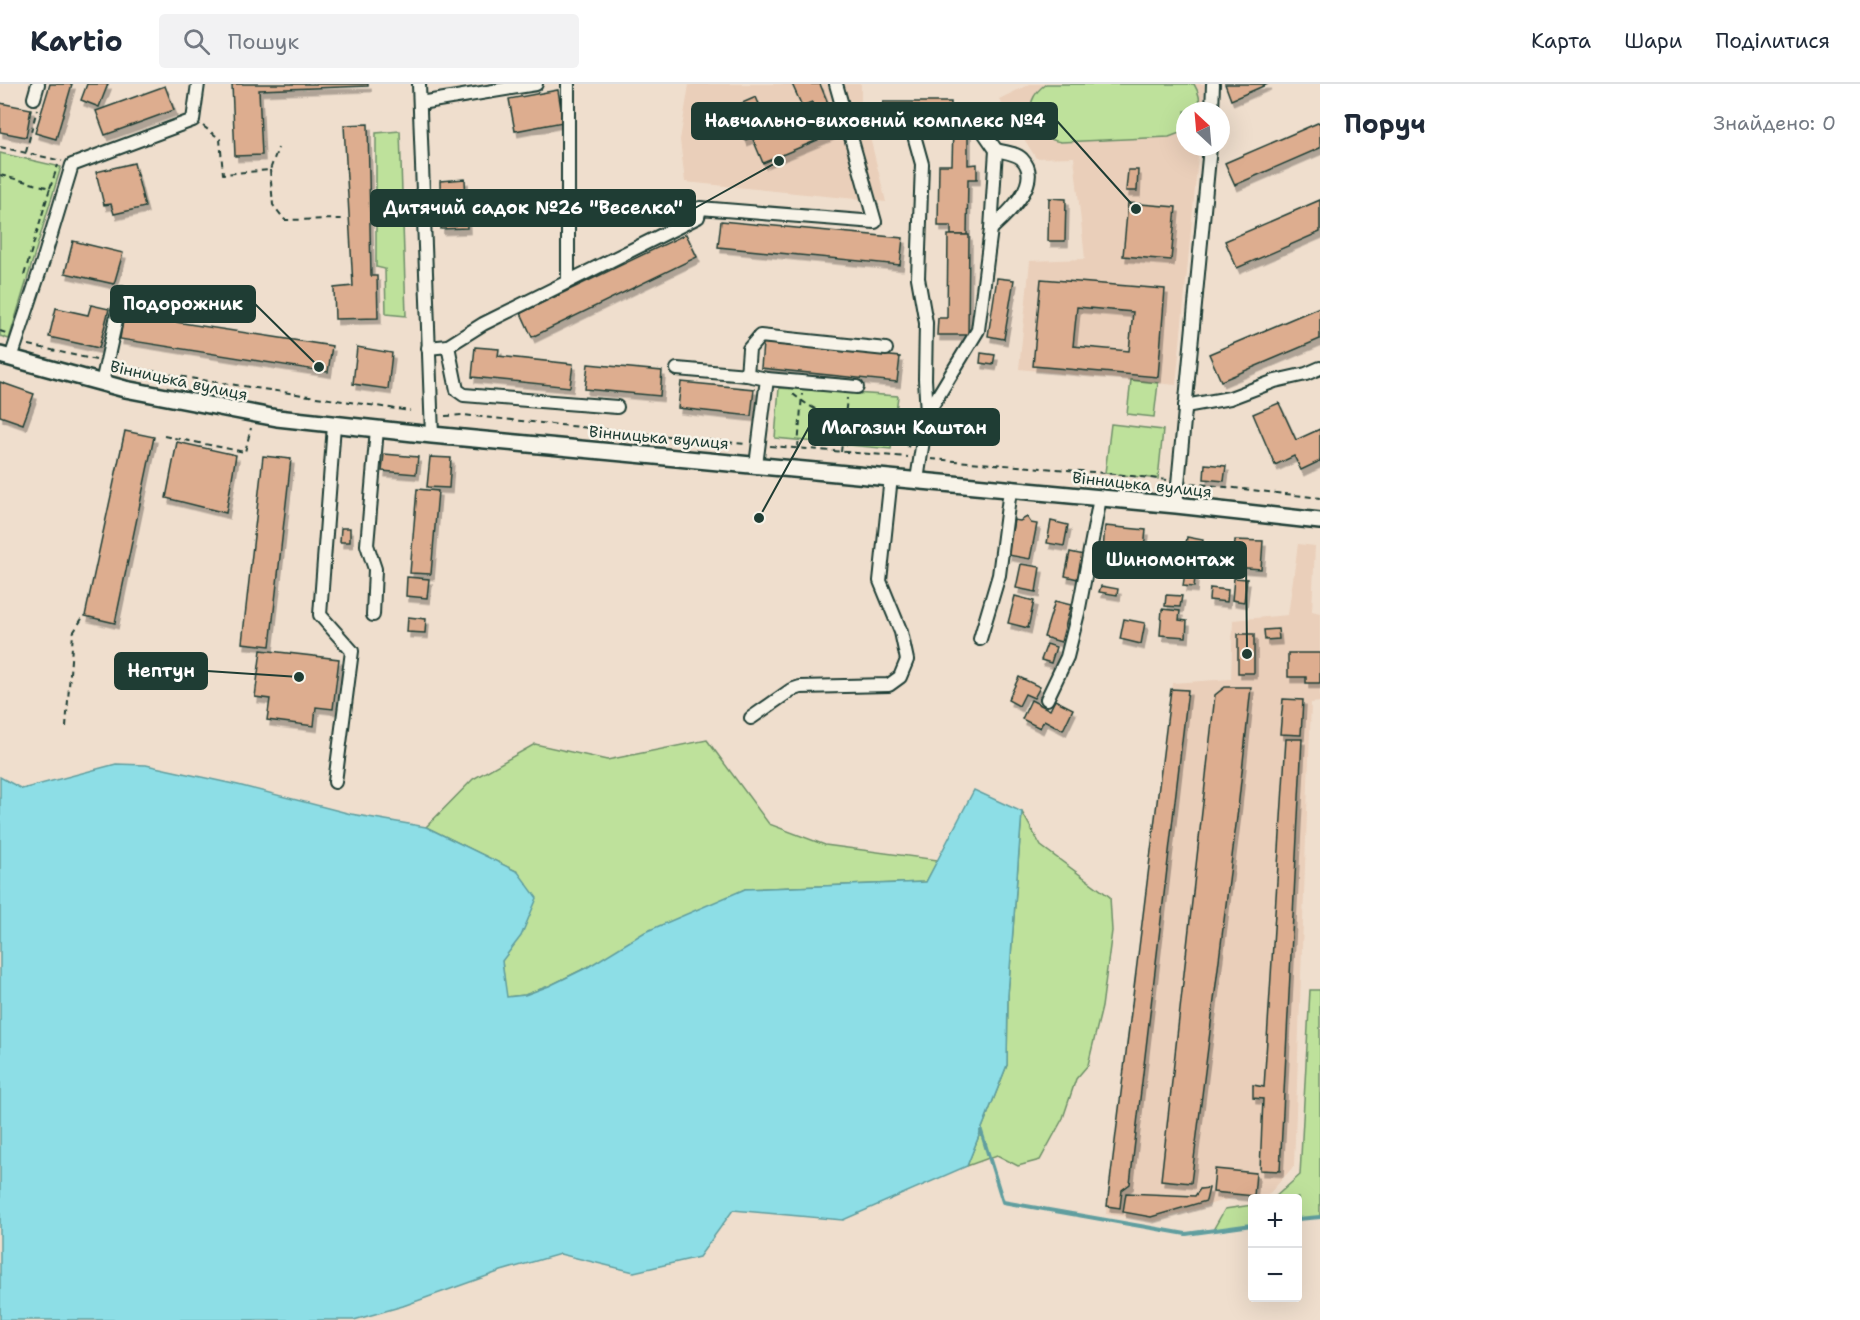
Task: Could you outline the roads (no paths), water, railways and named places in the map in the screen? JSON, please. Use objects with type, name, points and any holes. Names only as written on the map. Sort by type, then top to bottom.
[{"type":"main road","name":"Вінницька вулиця","points":[[6,356],[102,383],[171,399],[265,416],[334,425],[891,477],[1320,521]]},
{"type":"street","points":[[34,98],[38,84]]},
{"type":"street","points":[[6,356],[17,342],[66,163],[193,120],[198,84]]},
{"type":"street","points":[[419,84],[432,435]]},
{"type":"street","points":[[420,103],[536,84]]},
{"type":"street","points":[[568,84],[568,281]]},
{"type":"street","points":[[428,348],[448,346],[483,324],[698,217],[700,208],[875,222],[836,84]]},
{"type":"street","points":[[1212,102],[1213,84]]},
{"type":"street","points":[[917,480],[927,414],[926,323],[918,278],[922,164],[904,121],[964,118],[976,121],[996,150],[1021,158],[1028,169],[1027,185],[1018,203],[991,229]]},
{"type":"street","points":[[927,414],[978,330],[991,229],[996,150]]},
{"type":"street","points":[[1176,505],[1209,156]]},
{"type":"street","points":[[102,383],[122,293]]},
{"type":"street","points":[[747,375],[749,349],[760,336],[886,349]]},
{"type":"street","points":[[448,346],[457,390],[464,394],[617,407]]},
{"type":"street","points":[[1185,406],[1230,398],[1275,381],[1306,374],[1320,368]]},
{"type":"street","points":[[677,369],[852,387]]},
{"type":"street","points":[[1306,374],[1320,378]]},
{"type":"street","points":[[756,465],[767,378]]},
{"type":"street","points":[[334,425],[320,615],[352,651],[335,782]]},
{"type":"street","points":[[373,615],[375,569],[367,545],[377,429]]},
{"type":"street","points":[[751,718],[790,690],[800,687],[890,685],[900,677],[905,669],[907,660],[901,632],[880,581],[891,477]]},
{"type":"street","points":[[980,639],[999,575],[1010,490]]},
{"type":"street","points":[[1047,699],[1067,657],[1078,614],[1100,498]]},
{"type":"water","points":[[116,764],[146,765],[238,785],[351,814],[426,827],[518,872],[537,898],[521,936],[502,961],[507,997],[525,995],[549,986],[588,967],[645,932],[745,889],[926,882],[974,790],[1022,812],[1008,995],[1007,1065],[967,1166],[843,1220],[733,1210],[699,1257],[634,1272],[560,1254],[501,1271],[403,1306],[354,1320],[0,1320],[0,777],[22,789]]},
{"type":"waterway","points":[[981,1131],[1003,1202],[1186,1234],[1248,1226]]},
{"type":"waterway","points":[[1302,1219],[1320,1217]]},
{"type":"place","name":"Дитячий садок №26 \"Веселка\"","points":[[779,161]]},
{"type":"place","name":"Навчально-виховний комплекс №4","points":[[1136,209]]},
{"type":"place","name":"Подорожник","points":[[319,367]]},
{"type":"place","name":"Магазин Каштан","points":[[759,518]]},
{"type":"place","name":"Шиномонтаж","points":[[1247,654]]},
{"type":"place","name":"Нептун","points":[[299,677]]}]
